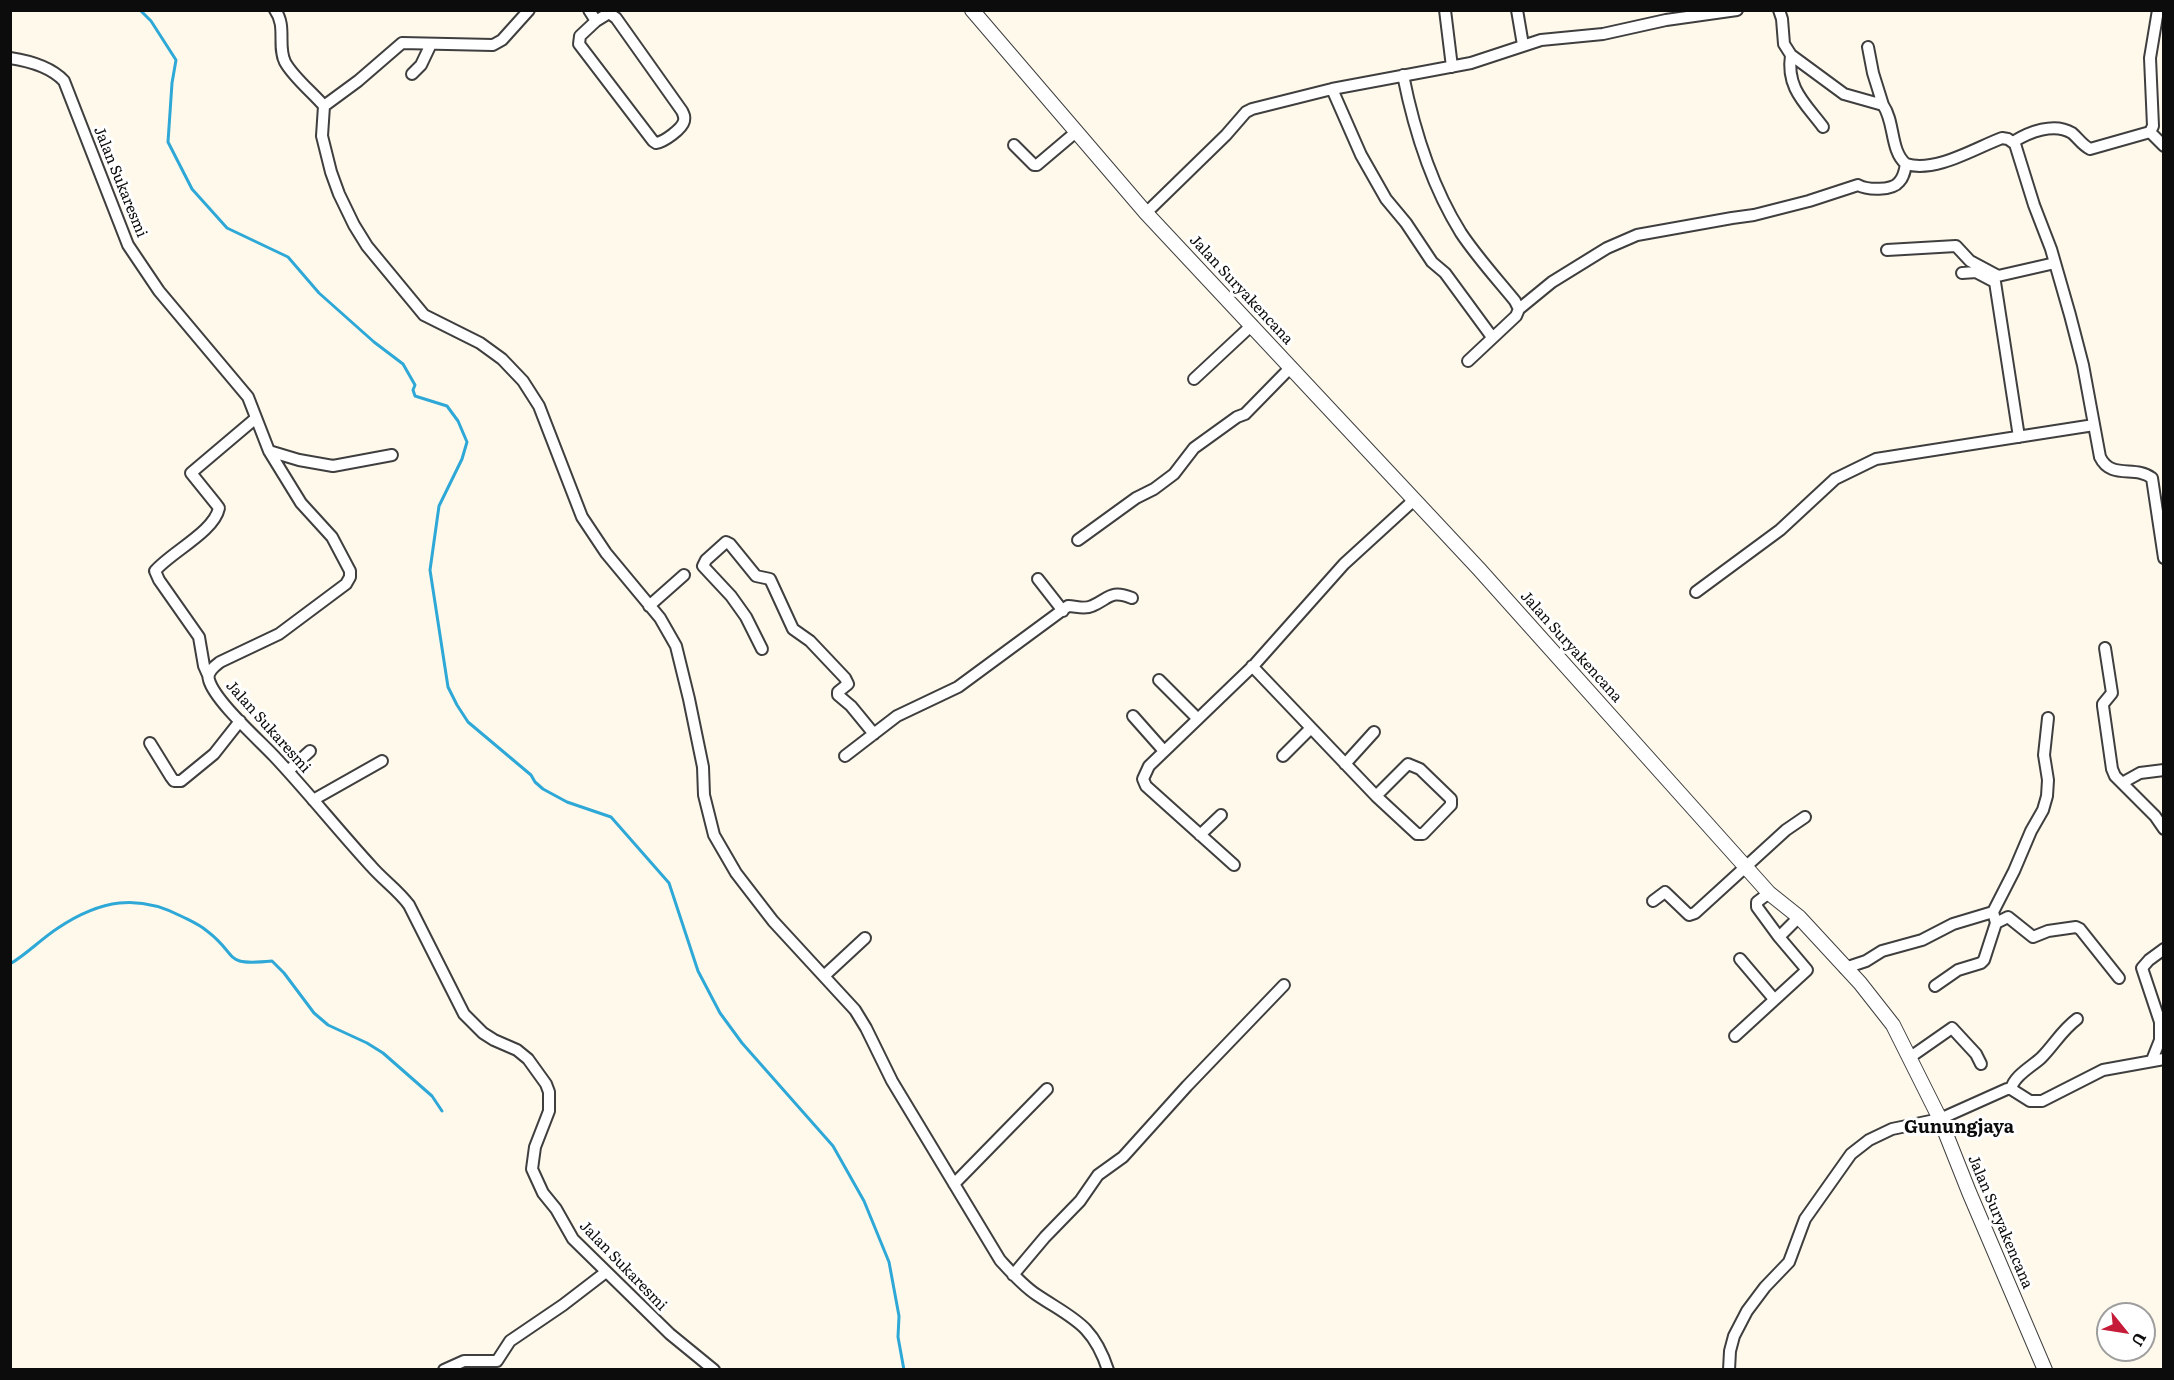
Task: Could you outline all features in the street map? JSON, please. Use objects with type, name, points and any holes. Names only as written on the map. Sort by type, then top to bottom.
[{"type":"street","points":[[275,10],[282,27],[283,54],[286,63],[324,106],[322,136],[331,172],[344,205],[367,246],[424,315],[480,343],[502,359],[523,381],[546,420],[582,517],[606,553],[670,634],[680,660],[700,751],[704,795],[714,835],[736,873],[766,913],[855,1010],[892,1082],[991,1247],[1014,1275],[1034,1293],[1073,1317],[1096,1340],[1108,1370]]},
{"type":"street","points":[[324,106],[358,81],[399,44],[406,42],[493,45],[502,40],[529,10]]},
{"type":"street","points":[[589,10],[596,21]]},
{"type":"street","name":"Jalan Suryakencana","points":[[972,10],[1146,213],[1414,500],[1654,762],[1769,892],[1798,917],[1860,983],[1893,1026],[1940,1119],[1973,1203],[2045,1370]]},
{"type":"street","points":[[1445,10],[1452,67]]},
{"type":"street","points":[[1517,10],[1523,45]]},
{"type":"street","points":[[1146,213],[1226,135],[1246,112],[1332,89],[1484,60],[1541,40],[1603,34],[1666,20],[1737,10]]},
{"type":"street","points":[[1779,10],[1783,23],[1784,44],[1791,55],[1844,94],[1883,105]]},
{"type":"street","points":[[2013,142],[2024,135],[2045,128],[2064,129],[2090,149],[2150,132],[2153,126],[2150,58],[2158,10]]},
{"type":"street","points":[[607,14],[612,14],[616,18],[682,111],[685,117],[683,125],[661,142],[653,141],[579,44],[580,36],[596,21],[607,14]]},
{"type":"street","points":[[412,74],[421,65],[431,44]]},
{"type":"street","points":[[1868,47],[1873,73],[1888,114],[1898,152],[1906,164],[1916,166],[1947,161],[2002,138],[2013,142],[2055,263],[2083,365],[2100,457],[2104,465],[2113,470],[2142,473],[2152,478],[2163,558]]},
{"type":"street","points":[[1791,55],[1789,68],[1792,82],[1804,105],[1823,127]]},
{"type":"street","name":"Jalan Sukaresmi","points":[[10,58],[44,67],[64,81],[128,244],[159,291],[238,383],[248,398],[269,451],[301,502],[332,537],[350,571],[350,577],[337,592],[279,634],[220,662],[212,668],[208,675],[209,681],[240,721],[288,771],[375,871],[400,893],[409,905],[464,1014],[471,1023],[494,1040],[517,1050],[528,1059],[546,1084],[549,1092],[549,1111],[536,1147],[532,1169],[543,1193],[556,1209],[573,1239],[670,1334],[714,1370]]},
{"type":"street","points":[[1403,75],[1408,101],[1433,181],[1461,233],[1519,309]]},
{"type":"street","points":[[1332,89],[1361,155],[1386,199],[1406,223],[1432,262],[1445,273],[1492,337]]},
{"type":"street","points":[[1014,145],[1034,165],[1037,165],[1076,132]]},
{"type":"street","points":[[2150,132],[2163,146]]},
{"type":"street","points":[[1468,361],[1516,316],[1519,309],[1552,282],[1608,248],[1637,236],[1754,215],[1809,201],[1858,184],[1863,188],[1893,187],[1901,180],[1906,164]]},
{"type":"street","points":[[1887,250],[1956,246],[1970,261],[1998,276],[2055,263]]},
{"type":"street","points":[[1962,273],[1976,272],[1995,282],[2019,437]]},
{"type":"street","points":[[1194,379],[1252,326]]},
{"type":"street","points":[[1078,540],[1136,498],[1164,482],[1194,448],[1237,417],[1245,414],[1291,367]]},
{"type":"street","points":[[208,675],[204,666],[199,637],[155,571],[207,527],[217,514],[219,508],[191,473],[256,418]]},
{"type":"street","points":[[1696,592],[1780,530],[1835,479],[1860,465],[1876,459],[2094,425]]},
{"type":"street","points":[[269,451],[299,460],[333,466],[392,454]]},
{"type":"street","points":[[1234,865],[1146,786],[1143,779],[1149,766],[1252,666],[1344,564],[1414,500]]},
{"type":"street","points":[[762,649],[746,617],[704,566],[706,560],[726,542],[730,543],[756,576],[770,579],[793,629],[810,640],[845,678],[848,684],[838,692],[838,695],[851,706],[874,734]]},
{"type":"street","points":[[649,606],[684,575]]},
{"type":"street","points":[[1038,579],[1063,610]]},
{"type":"street","points":[[845,756],[897,716],[958,687],[1063,610],[1072,606],[1083,608],[1092,606],[1105,597],[1116,595],[1124,594],[1132,598]]},
{"type":"street","points":[[2105,648],[2112,690],[2111,697],[2103,704],[2112,769],[2115,776],[2155,816],[2163,829]]},
{"type":"street","points":[[1252,666],[1376,796],[1419,835],[1423,834],[1451,804],[1451,799],[1420,769],[1408,764],[1376,796]]},
{"type":"street","points":[[1159,680],[1197,718]]},
{"type":"street","points":[[1133,716],[1164,751]]},
{"type":"street","points":[[1935,986],[1958,970],[1984,960],[1994,918],[2031,831],[2043,810],[2047,796],[2048,780],[2044,755],[2048,718]]},
{"type":"street","points":[[150,743],[174,781],[181,781],[214,753],[240,721]]},
{"type":"street","points":[[1283,756],[1311,728]]},
{"type":"street","points":[[1345,764],[1374,732]]},
{"type":"street","points":[[288,771],[310,751]]},
{"type":"street","points":[[313,800],[382,761]]},
{"type":"street","points":[[2122,783],[2140,773],[2163,770]]},
{"type":"street","points":[[1200,835],[1221,815]]},
{"type":"street","points":[[1653,901],[1665,892],[1689,915],[1695,913],[1786,830],[1805,817]]},
{"type":"street","points":[[1736,1036],[1807,970],[1757,907],[1757,902],[1769,892]]},
{"type":"street","points":[[1779,937],[1798,917]]},
{"type":"street","points":[[1845,968],[1866,961],[1882,951],[1922,940],[1953,924],[2008,917],[2034,937],[2048,931],[2076,927],[2080,929],[2119,978]]},
{"type":"street","points":[[824,976],[865,938]]},
{"type":"street","points":[[1729,1370],[1730,1350],[1734,1336],[1747,1311],[1794,1255],[1805,1219],[1851,1154],[1869,1140],[1893,1129],[1940,1119],[2007,1089],[2012,1089],[2030,1101],[2042,1101],[2103,1070],[2158,1060],[2160,1022],[2142,968],[2163,949]]},
{"type":"street","points":[[1740,959],[1774,999]]},
{"type":"street","points":[[1014,1275],[1080,1201],[1098,1175],[1123,1157],[1284,985]]},
{"type":"street","points":[[2012,1089],[2014,1082],[2077,1019]]},
{"type":"street","points":[[1909,1058],[1951,1028],[1976,1054],[1981,1064]]},
{"type":"street","points":[[954,1184],[1047,1089]]},
{"type":"street","points":[[444,1370],[464,1361],[497,1361],[510,1341],[606,1272]]},
{"type":"waterway","points":[[140,10],[151,21],[176,60],[168,142],[192,189],[227,228],[288,257],[319,293],[374,342],[403,364],[415,385],[413,390],[415,396],[447,406],[458,421],[467,442],[462,459],[439,506],[430,570],[448,687],[468,722],[531,775],[535,782],[567,802],[611,817],[669,883],[698,971],[720,1013],[742,1043],[833,1146],[864,1201],[889,1262],[899,1316],[898,1337],[904,1370]]},
{"type":"waterway","points":[[10,964],[58,928],[89,911],[119,903],[135,903],[166,909],[204,929],[238,960],[272,961],[314,1013],[328,1025],[383,1053],[432,1096],[442,1111]]},
{"type":"district","name":"Gunungjaya","points":[[1959,1128]]}]
